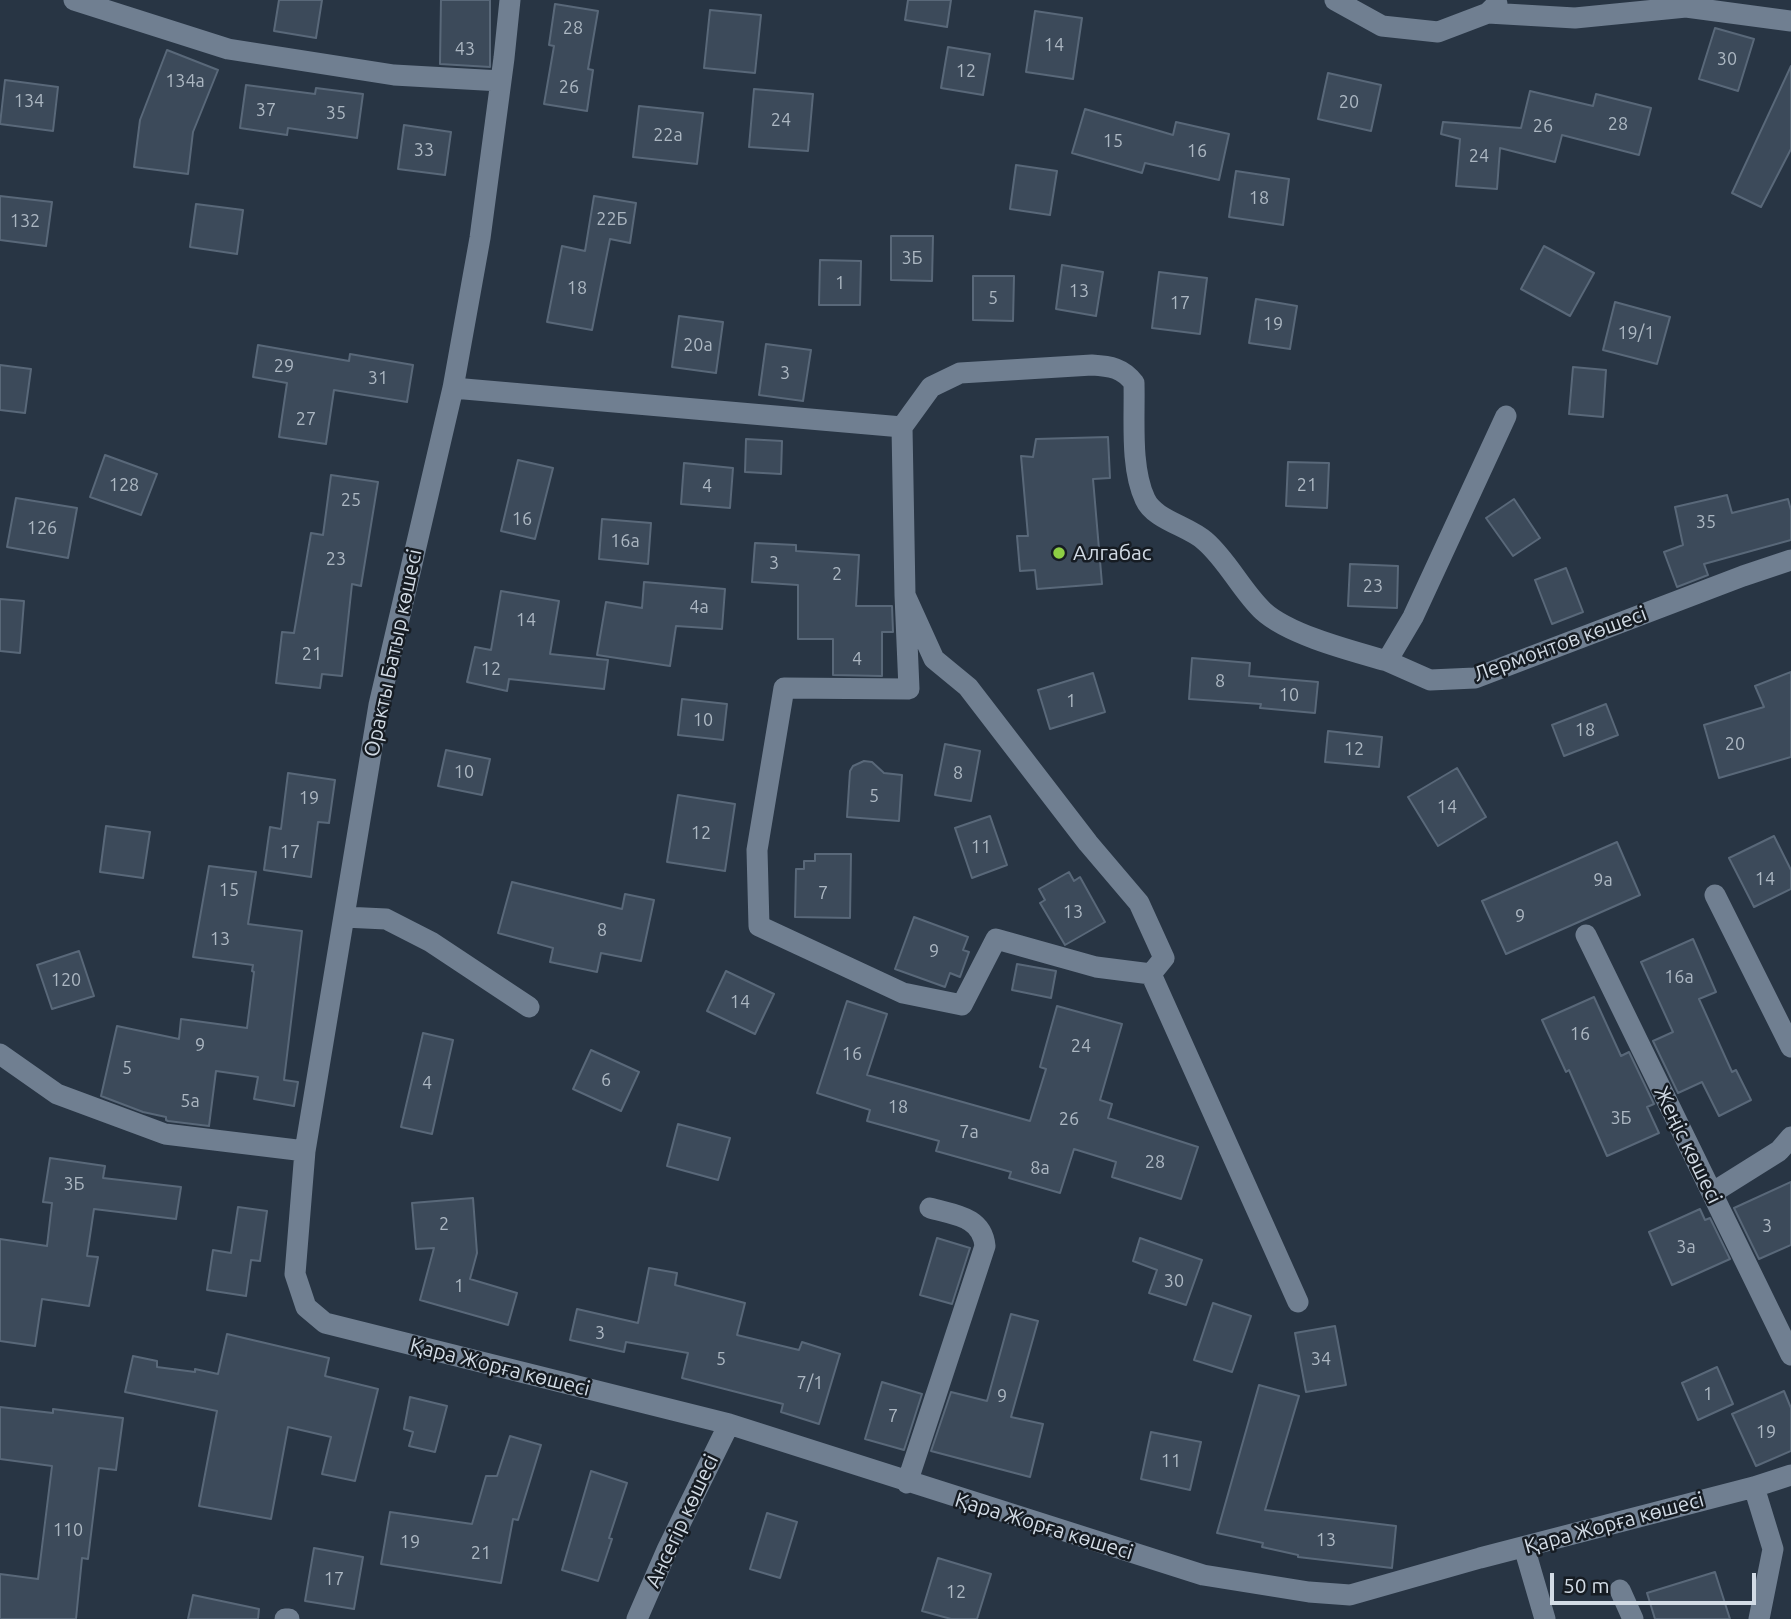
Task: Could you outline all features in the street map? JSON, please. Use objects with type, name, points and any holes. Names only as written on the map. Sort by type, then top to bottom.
[{"type":"street","points":[[74,0],[228,49],[394,75],[501,81]]},
{"type":"street","name":"Оракты Батыр көшесі","points":[[306,1307],[295,1274],[305,1151],[379,705],[453,388],[480,238],[510,0]]},
{"type":"street","points":[[1335,0],[1382,26],[1438,33],[1495,6],[1575,18],[1686,7],[1791,21]]},
{"type":"street","name":"Лермонтов көшесі","points":[[902,427],[932,387],[960,373],[1092,365],[1112,367],[1128,374],[1134,383],[1137,478],[1146,503],[1207,542],[1265,613],[1298,632],[1387,661],[1430,680],[1475,678],[1791,560]]},
{"type":"street","points":[[453,388],[902,427],[909,689],[784,688],[757,850],[759,926],[903,993],[962,1005],[996,939],[1096,967],[1151,975]]},
{"type":"street","points":[[1387,661],[1413,617],[1506,416]]},
{"type":"street","points":[[905,595],[934,659],[968,687],[1088,843],[1139,903],[1164,958],[1151,975]]},
{"type":"street","points":[[1715,895],[1791,1046]]},
{"type":"street","points":[[344,917],[386,919],[430,942],[529,1007]]},
{"type":"street","name":"Жеңіс көшесі","points":[[1586,935],[1791,1355]]},
{"type":"street","points":[[1151,975],[1298,1302]]},
{"type":"street","points":[[0,1054],[57,1094],[165,1134],[305,1151]]},
{"type":"street","points":[[1712,1193],[1779,1151],[1791,1137]]},
{"type":"street","points":[[907,1483],[985,1245],[984,1234],[976,1223],[930,1208]]},
{"type":"street","name":"Қара Жорға көшесі","points":[[306,1307],[325,1323],[729,1424],[907,1483],[1203,1575],[1309,1592],[1350,1595],[1791,1475]]},
{"type":"street","name":"Ансегір көшесі","points":[[637,1619],[667,1550],[729,1424]]},
{"type":"street","points":[[1754,1487],[1773,1549],[1759,1619]]},
{"type":"street","points":[[1524,1547],[1545,1619]]},
{"type":"street","points":[[1620,1590],[1633,1619]]},
{"type":"building","points":[[279,0],[322,0],[316,38],[274,31]]},
{"type":"building","points":[[441,0],[490,0],[490,67],[440,64]]},
{"type":"building","points":[[908,0],[951,0],[947,27],[905,20]]},
{"type":"building","points":[[555,4],[598,11],[588,69],[593,70],[587,111],[544,104],[554,46],[549,45]]},
{"type":"building","points":[[710,10],[761,15],[755,73],[704,68]]},
{"type":"building","points":[[1035,11],[1082,18],[1073,79],[1026,72]]},
{"type":"building","points":[[1715,28],[1754,39],[1738,91],[1699,79]]},
{"type":"building","points":[[948,47],[990,54],[983,95],[941,88]]},
{"type":"building","points":[[167,50],[218,70],[193,132],[188,174],[134,167],[140,120]]},
{"type":"building","points":[[1791,66],[1791,149],[1761,207],[1732,193]]},
{"type":"building","points":[[1328,73],[1381,85],[1371,131],[1318,119]]},
{"type":"building","points":[[5,80],[58,87],[53,131],[0,124]]},
{"type":"building","points":[[246,85],[315,94],[316,88],[363,94],[357,138],[288,128],[287,135],[240,128]]},
{"type":"building","points":[[754,89],[813,94],[808,151],[749,147]]},
{"type":"building","points":[[1530,91],[1593,106],[1596,94],[1651,108],[1639,155],[1562,135],[1555,162],[1500,148],[1497,189],[1456,186],[1460,139],[1441,134],[1443,122],[1521,128]]},
{"type":"building","points":[[639,106],[703,113],[697,164],[633,157]]},
{"type":"building","points":[[1085,109],[1173,135],[1176,122],[1229,134],[1219,180],[1145,163],[1142,173],[1072,153]]},
{"type":"building","points":[[404,125],[451,132],[445,175],[398,169]]},
{"type":"building","points":[[1016,165],[1057,171],[1050,215],[1010,209]]},
{"type":"building","points":[[1236,171],[1289,179],[1283,225],[1229,217]]},
{"type":"building","points":[[0,196],[52,202],[46,246],[0,240]]},
{"type":"building","points":[[594,196],[636,203],[630,243],[610,239],[592,330],[547,322],[562,246],[585,251]]},
{"type":"building","points":[[196,204],[243,210],[237,254],[190,247]]},
{"type":"building","points":[[891,236],[933,236],[932,281],[891,280]]},
{"type":"building","points":[[1544,246],[1594,273],[1570,316],[1521,289]]},
{"type":"building","points":[[820,260],[861,261],[860,305],[819,305]]},
{"type":"building","points":[[1062,265],[1103,272],[1096,316],[1056,309]]},
{"type":"building","points":[[1159,272],[1207,278],[1200,334],[1152,328]]},
{"type":"building","points":[[973,276],[1014,276],[1013,321],[973,320]]},
{"type":"building","points":[[1256,299],[1297,306],[1290,349],[1249,343]]},
{"type":"building","points":[[1615,302],[1670,317],[1657,364],[1603,350]]},
{"type":"building","points":[[679,316],[723,322],[716,373],[672,367]]},
{"type":"building","points":[[766,344],[811,350],[803,401],[759,395]]},
{"type":"building","points":[[258,345],[349,361],[350,354],[413,365],[407,402],[334,390],[326,444],[279,437],[287,383],[253,377]]},
{"type":"building","points":[[0,365],[31,369],[25,413],[0,410]]},
{"type":"building","points":[[1573,367],[1606,370],[1603,417],[1569,414]]},
{"type":"building","points":[[1108,437],[1110,478],[1093,479],[1102,584],[1037,589],[1035,570],[1020,571],[1017,536],[1028,536],[1021,456],[1033,457],[1036,439]]},
{"type":"building","points":[[746,439],[782,441],[781,474],[745,472]]},
{"type":"building","points":[[105,455],[157,474],[141,515],[90,497]]},
{"type":"building","points":[[518,460],[553,468],[535,539],[501,531]]},
{"type":"building","points":[[1288,462],[1329,463],[1327,508],[1286,506]]},
{"type":"building","points":[[684,463],[733,468],[730,508],[681,504]]},
{"type":"building","points":[[331,475],[378,482],[361,586],[352,584],[342,676],[322,674],[320,688],[276,683],[282,632],[294,633],[311,533],[323,535]]},
{"type":"building","points":[[1727,495],[1732,513],[1788,499],[1791,510],[1791,540],[1704,564],[1708,575],[1677,587],[1664,552],[1683,545],[1675,507]]},
{"type":"building","points":[[16,498],[77,508],[68,558],[7,547]]},
{"type":"building","points":[[1514,499],[1540,538],[1513,556],[1486,518]]},
{"type":"building","points":[[602,519],[651,523],[648,564],[599,559]]},
{"type":"building","points":[[755,543],[796,545],[796,551],[859,555],[856,606],[892,606],[893,632],[882,632],[882,676],[833,675],[833,639],[798,639],[798,585],[752,582]]},
{"type":"building","points":[[1350,564],[1398,566],[1397,608],[1348,606]]},
{"type":"building","points":[[1566,568],[1583,612],[1552,624],[1535,580]]},
{"type":"building","points":[[644,582],[725,589],[722,629],[676,626],[670,666],[597,655],[606,602],[642,608]]},
{"type":"building","points":[[501,591],[559,601],[550,654],[608,660],[604,689],[509,679],[507,691],[467,682],[475,647],[491,650]]},
{"type":"building","points":[[0,599],[24,601],[20,653],[0,651]]},
{"type":"building","points":[[1192,658],[1250,663],[1249,676],[1318,682],[1315,713],[1260,708],[1261,704],[1189,699]]},
{"type":"building","points":[[1791,672],[1791,757],[1719,778],[1704,725],[1764,707],[1755,686]]},
{"type":"building","points":[[1093,673],[1105,712],[1050,729],[1038,690]]},
{"type":"building","points":[[682,699],[727,704],[723,740],[678,735]]},
{"type":"building","points":[[1606,704],[1618,735],[1564,756],[1552,725]]},
{"type":"building","points":[[1328,731],[1382,737],[1379,767],[1325,762]]},
{"type":"building","points":[[945,744],[980,751],[971,801],[935,795]]},
{"type":"building","points":[[446,750],[490,759],[482,795],[438,786]]},
{"type":"building","points":[[864,761],[872,762],[884,773],[902,775],[899,821],[847,817],[850,771],[853,766]]},
{"type":"building","points":[[1457,768],[1486,817],[1438,846],[1408,797]]},
{"type":"building","points":[[288,773],[335,780],[329,823],[318,822],[311,877],[264,870],[270,827],[281,829]]},
{"type":"building","points":[[678,795],[735,804],[725,871],[667,862]]},
{"type":"building","points":[[990,816],[1007,865],[972,878],[955,828]]},
{"type":"building","points":[[106,826],[150,832],[143,878],[100,872]]},
{"type":"building","points":[[1774,836],[1791,870],[1791,889],[1754,907],[1729,858]]},
{"type":"building","points":[[1617,842],[1640,895],[1506,954],[1482,901]]},
{"type":"building","points":[[815,854],[851,854],[850,918],[795,917],[796,869],[804,869],[804,861],[815,861]]},
{"type":"building","points":[[209,866],[256,872],[248,924],[302,931],[284,1080],[298,1082],[294,1106],[254,1099],[258,1077],[216,1071],[209,1126],[168,1121],[166,1117],[143,1112],[101,1096],[117,1026],[179,1039],[181,1019],[247,1028],[253,965],[193,957]]},
{"type":"building","points":[[1069,872],[1074,881],[1080,877],[1105,922],[1065,945],[1040,903],[1045,900],[1039,889]]},
{"type":"building","points":[[512,882],[622,909],[625,894],[654,900],[641,961],[601,953],[597,972],[550,962],[553,948],[498,933]]},
{"type":"building","points":[[914,917],[968,937],[963,950],[969,952],[960,977],[950,973],[945,987],[895,969]]},
{"type":"building","points":[[1693,939],[1716,992],[1699,999],[1732,1072],[1736,1070],[1751,1100],[1719,1116],[1702,1082],[1678,1093],[1653,1041],[1673,1032],[1641,962]]},
{"type":"building","points":[[79,951],[94,996],[52,1009],[37,965]]},
{"type":"building","points":[[1017,964],[1056,971],[1051,998],[1012,990]]},
{"type":"building","points":[[726,971],[774,994],[755,1034],[707,1011]]},
{"type":"building","points":[[1594,997],[1621,1056],[1629,1052],[1654,1104],[1647,1107],[1659,1133],[1607,1156],[1569,1070],[1566,1072],[1542,1020]]},
{"type":"building","points":[[847,1001],[887,1014],[867,1075],[1030,1121],[1046,1069],[1040,1067],[1057,1006],[1122,1024],[1100,1100],[1112,1104],[1108,1118],[1198,1147],[1181,1199],[1112,1177],[1116,1162],[1074,1149],[1060,1193],[1009,1178],[1011,1172],[936,1151],[939,1141],[867,1121],[870,1110],[817,1093]]},
{"type":"building","points":[[423,1033],[453,1040],[432,1134],[401,1127]]},
{"type":"building","points":[[591,1050],[639,1072],[621,1111],[573,1089]]},
{"type":"building","points":[[678,1124],[730,1138],[718,1180],[667,1166]]},
{"type":"building","points":[[50,1158],[105,1166],[103,1178],[181,1187],[176,1219],[94,1209],[87,1256],[98,1257],[89,1306],[42,1299],[35,1346],[0,1341],[0,1239],[47,1246],[52,1203],[43,1202]]},
{"type":"building","points":[[1791,1182],[1791,1245],[1759,1259],[1734,1208]]},
{"type":"building","points":[[473,1198],[477,1253],[470,1279],[517,1293],[508,1325],[420,1300],[434,1248],[416,1249],[412,1203]]},
{"type":"building","points":[[238,1207],[267,1211],[260,1261],[251,1260],[246,1296],[207,1290],[213,1250],[231,1253]]},
{"type":"building","points":[[1700,1209],[1705,1220],[1710,1218],[1730,1259],[1672,1285],[1649,1232]]},
{"type":"building","points":[[937,1238],[970,1248],[952,1304],[920,1295]]},
{"type":"building","points":[[1140,1238],[1202,1260],[1186,1305],[1149,1293],[1157,1270],[1133,1261]]},
{"type":"building","points":[[649,1268],[677,1273],[675,1285],[745,1303],[737,1335],[799,1350],[802,1342],[840,1354],[819,1424],[781,1412],[783,1404],[682,1378],[688,1353],[626,1342],[624,1352],[570,1340],[577,1309],[638,1323]]},
{"type":"building","points":[[1213,1303],[1251,1316],[1232,1372],[1194,1360]]},
{"type":"building","points":[[1011,1314],[1038,1321],[1011,1417],[1043,1424],[1030,1477],[931,1451],[951,1392],[987,1401]]},
{"type":"building","points":[[1335,1326],[1346,1385],[1306,1392],[1295,1333]]},
{"type":"building","points":[[227,1334],[329,1358],[325,1376],[378,1389],[355,1481],[322,1474],[331,1437],[288,1427],[271,1519],[199,1506],[217,1411],[125,1392],[133,1356],[157,1361],[157,1367],[195,1372],[195,1369],[218,1374]]},
{"type":"building","points":[[1717,1367],[1733,1404],[1698,1420],[1682,1383]]},
{"type":"building","points":[[882,1382],[922,1394],[904,1450],[865,1439]]},
{"type":"building","points":[[1259,1385],[1299,1396],[1265,1510],[1396,1526],[1392,1568],[1298,1557],[1262,1547],[1263,1543],[1217,1533]]},
{"type":"building","points":[[1784,1391],[1791,1408],[1791,1451],[1756,1466],[1732,1414]]},
{"type":"building","points":[[410,1397],[447,1406],[435,1452],[409,1446],[413,1432],[404,1429]]},
{"type":"building","points":[[0,1407],[53,1413],[53,1409],[123,1418],[116,1470],[99,1468],[88,1559],[82,1558],[76,1619],[0,1619],[0,1574],[38,1579],[52,1466],[0,1459]]},
{"type":"building","points":[[1151,1432],[1201,1442],[1190,1490],[1141,1479]]},
{"type":"building","points":[[510,1436],[541,1445],[518,1520],[513,1519],[501,1583],[381,1564],[390,1512],[472,1524],[486,1476],[497,1476]]},
{"type":"building","points":[[591,1471],[627,1483],[598,1581],[562,1570]]},
{"type":"building","points":[[767,1513],[797,1522],[780,1578],[750,1569]]},
{"type":"building","points":[[314,1548],[363,1557],[354,1609],[305,1601]]},
{"type":"building","points":[[938,1558],[991,1574],[977,1619],[951,1619],[922,1611]]},
{"type":"building","points":[[1715,1572],[1730,1619],[1655,1619],[1647,1593]]},
{"type":"building","points":[[193,1595],[259,1609],[258,1619],[188,1619]]},
{"type":"place","name":"Алгабас","points":[[1059,553]]}]
